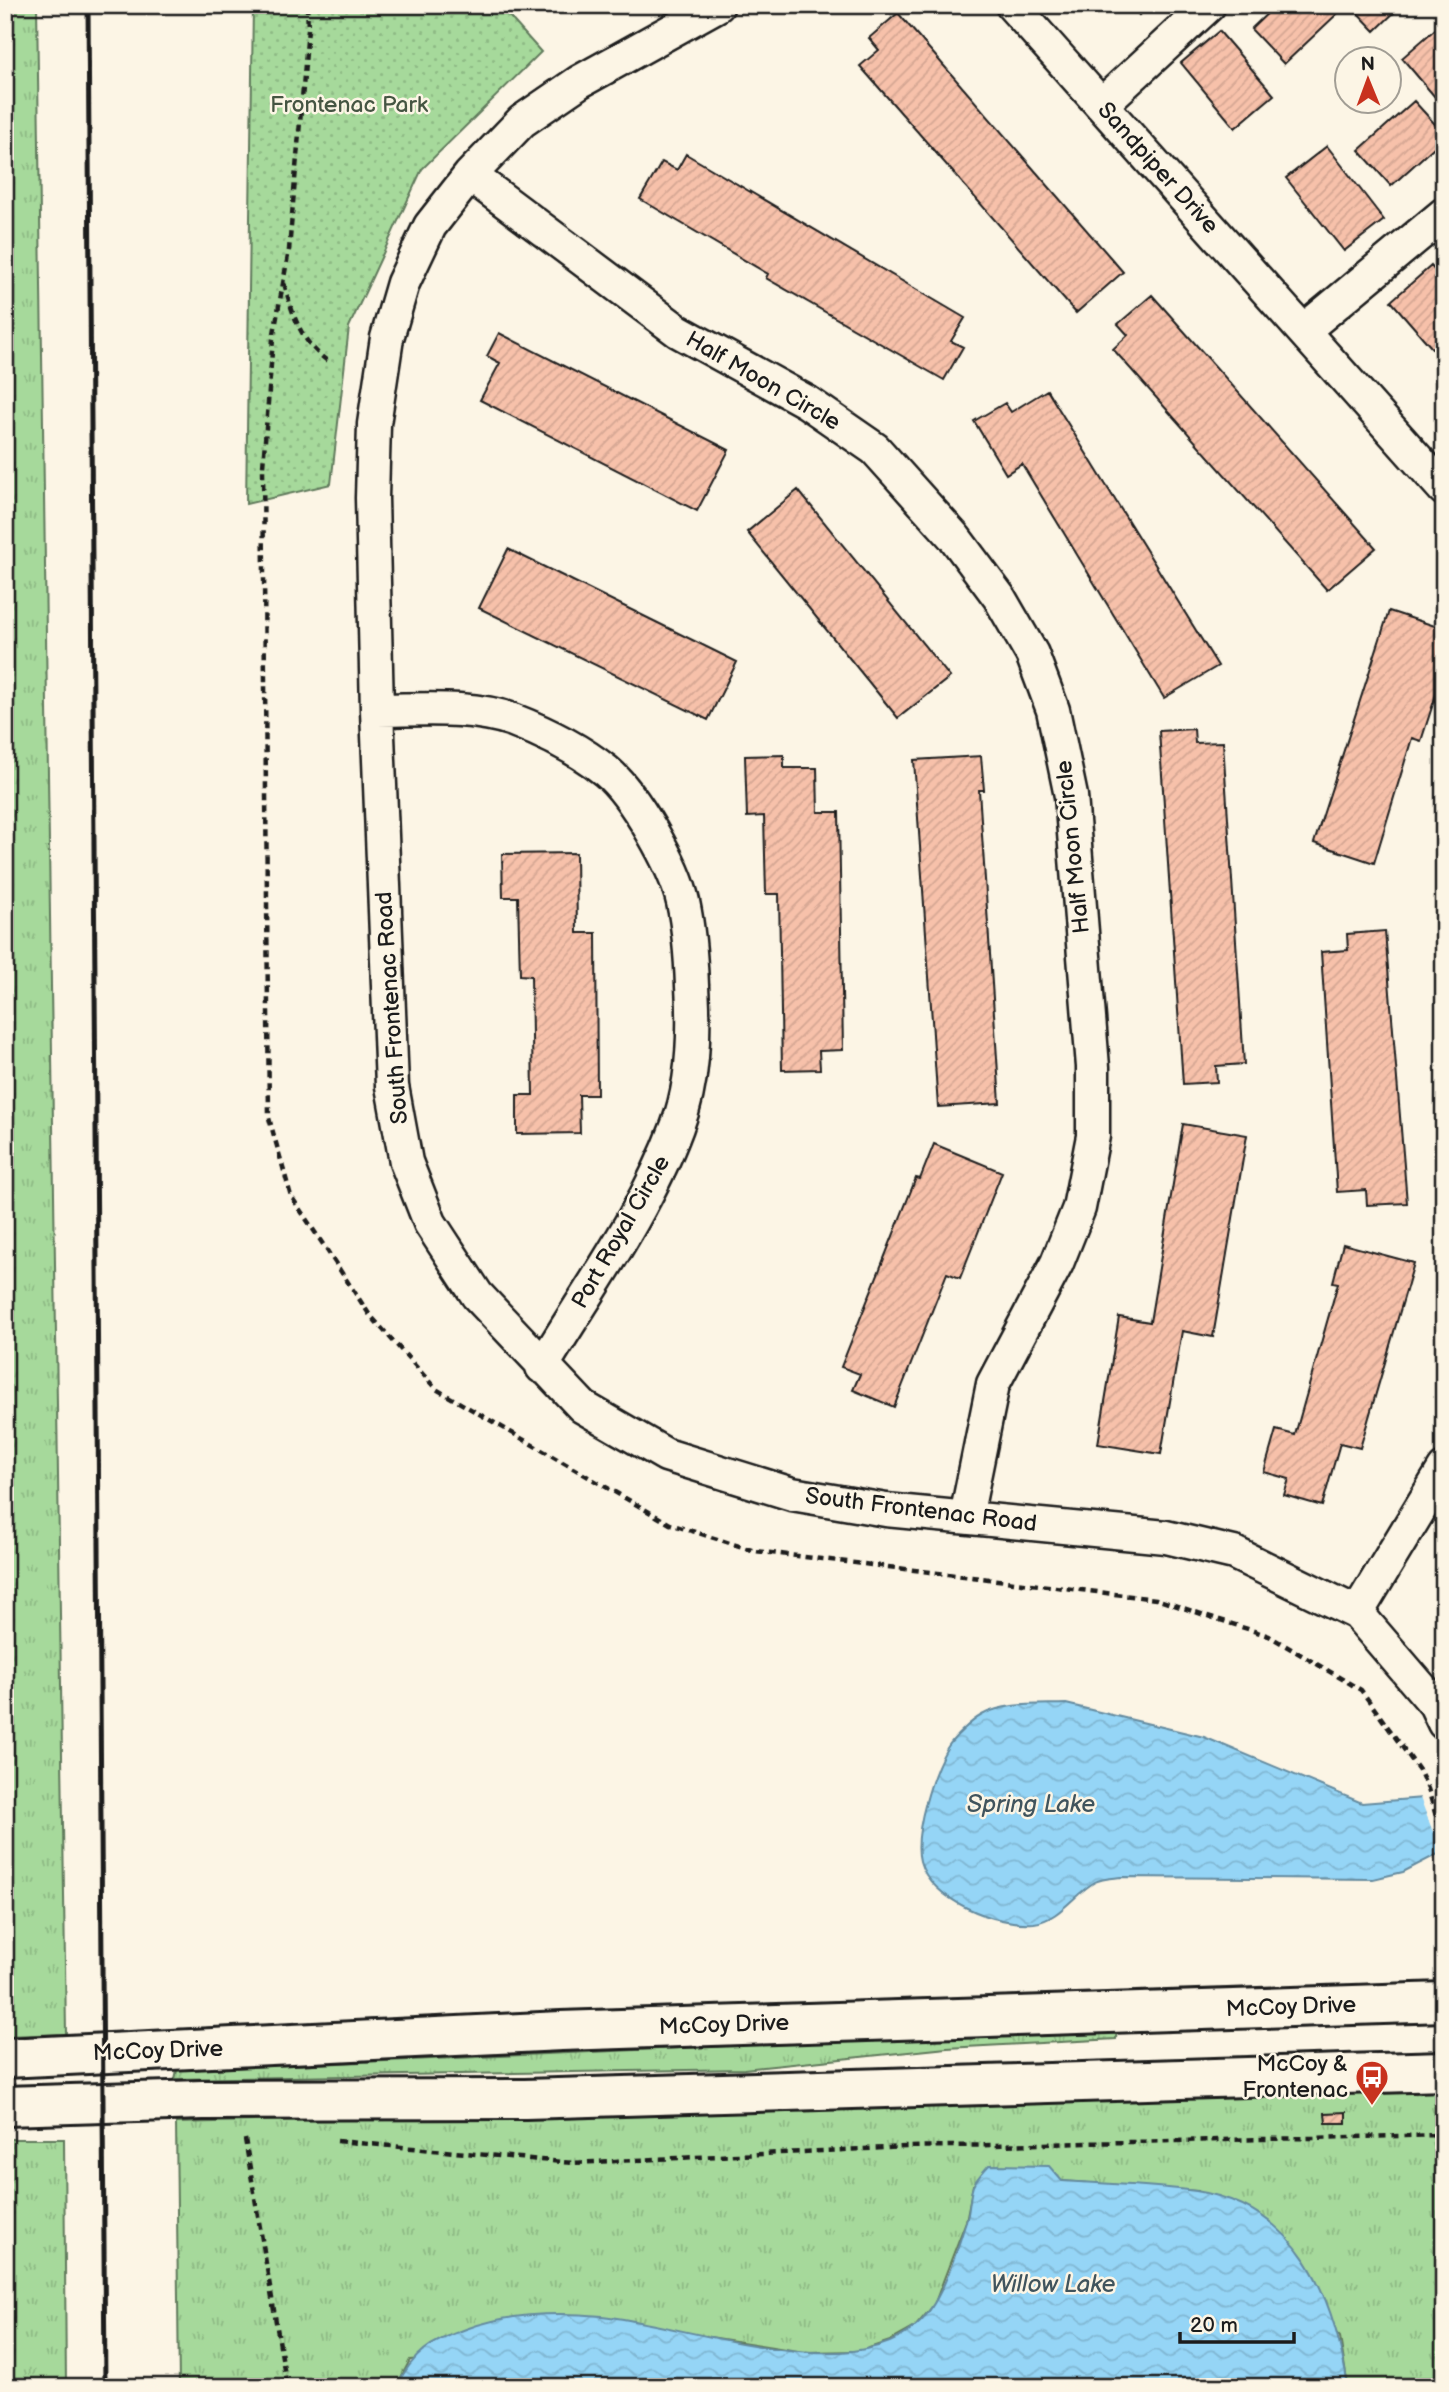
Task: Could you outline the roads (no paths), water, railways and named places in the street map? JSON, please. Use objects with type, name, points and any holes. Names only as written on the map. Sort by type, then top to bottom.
[{"type":"street","name":"South Frontenac Road","points":[[718,5],[629,52],[567,89],[522,121],[470,175],[430,226],[403,283],[387,338],[374,424],[372,498],[377,710],[392,1086],[406,1162],[430,1223],[477,1295],[542,1367],[583,1407],[678,1459],[792,1494],[886,1510],[1166,1537],[1220,1550],[1289,1577],[1357,1613],[1434,1704],[1444,1723]]},
{"type":"street","name":"Sandpiper Drive","points":[[1012,5],[1444,488]]},
{"type":"street","points":[[1101,105],[1209,5]]},
{"type":"street","name":"Half Moon Circle","points":[[470,175],[678,331],[807,401],[875,449],[955,538],[999,597],[1032,654],[1053,710],[1071,796],[1093,1067],[1093,1136],[1079,1208],[1058,1263],[993,1384],[965,1517]]},
{"type":"street","points":[[1303,331],[1444,214]]},
{"type":"street","name":"Port Royal Circle","points":[[377,710],[484,713],[511,719],[544,733],[607,772],[654,835],[675,878],[682,901],[690,944],[694,1026],[690,1074],[678,1125],[655,1181],[542,1367]]},
{"type":"street","points":[[1357,1613],[1436,1487],[1444,1469]]},
{"type":"street","name":"McCoy Drive","points":[[5,2058],[562,2031],[1444,2002]]},
{"type":"street","points":[[5,2106],[203,2101],[525,2099],[1444,2071]]},
{"type":"water","name":"Spring Lake","points":[[1066,1704],[1204,1737],[1362,1803],[1423,1798],[1444,1790],[1444,1851],[1403,1872],[1373,1879],[1104,1879],[1088,1887],[1059,1912],[1034,1923],[1002,1920],[966,1908],[937,1888],[926,1875],[920,1861],[919,1835],[922,1819],[930,1787],[942,1759],[950,1744],[963,1730],[991,1711],[1023,1705]]},
{"type":"water","name":"Willow Lake","points":[[989,2165],[1049,2166],[1062,2181],[1196,2191],[1232,2200],[1261,2216],[1286,2236],[1321,2289],[1333,2320],[1348,2387],[396,2387],[409,2365],[424,2350],[442,2339],[482,2324],[533,2315],[602,2316],[764,2347],[808,2352],[850,2351],[886,2343],[916,2326],[933,2305],[947,2278],[957,2249],[973,2186]]},
{"type":"railway","points":[[88,5],[105,2387]]},
{"type":"place","name":"McCoy & Frontenac","points":[[1372,2107]]},
{"type":"park label","name":"Frontenac Park","points":[[349,105]]}]
